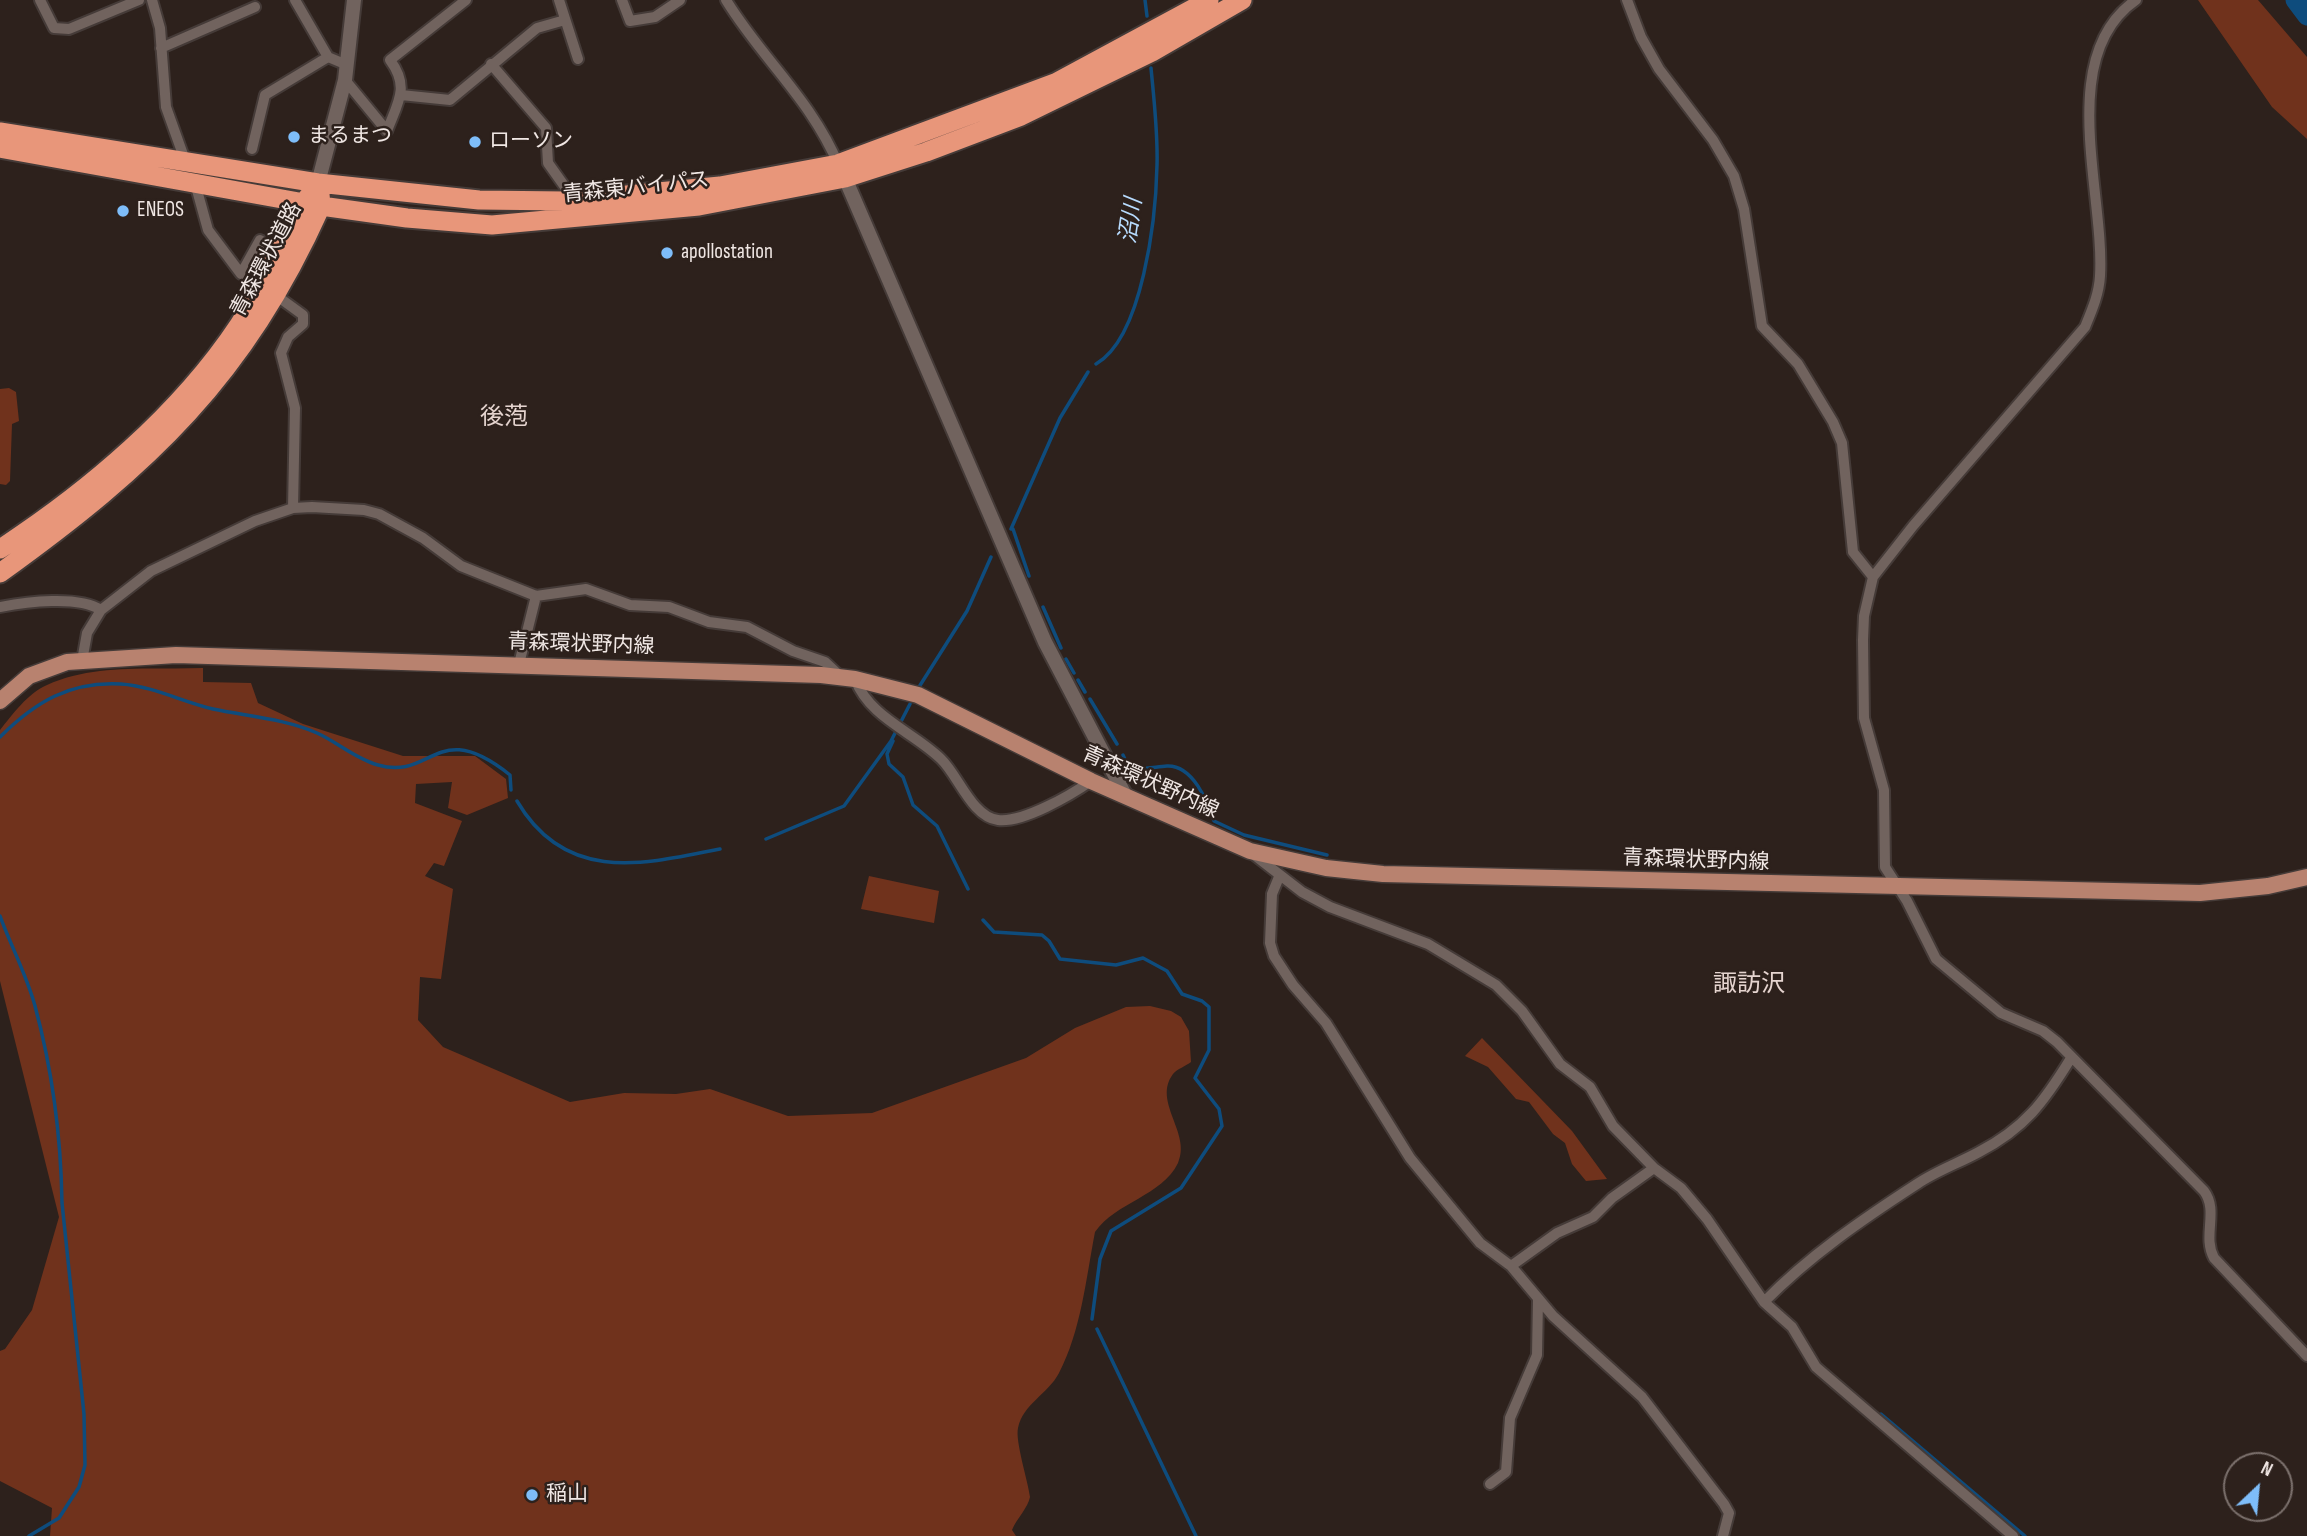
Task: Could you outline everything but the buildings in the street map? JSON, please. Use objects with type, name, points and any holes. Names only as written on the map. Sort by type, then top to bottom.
[{"type":"highway","name":"青森東バイパス","points":[[0,132],[318,183],[490,201],[575,201],[720,186],[841,171],[1055,83],[1209,0]]},
{"type":"highway","name":"青森東バイパス","points":[[0,148],[313,204],[407,218],[492,225],[699,206],[926,152],[1021,116],[1152,52],[1242,0]]},
{"type":"highway","name":"青森環状道路","points":[[0,573],[80,514],[171,433],[224,373],[277,296],[313,204],[318,183]]},
{"type":"highway","name":"青森環状道路","points":[[0,549],[120,457],[194,382],[237,328],[280,252],[313,204]]},
{"type":"main road","name":"青森環状野内線","points":[[0,701],[29,676],[48,668],[82,661],[176,654],[519,664],[849,678],[918,695],[1091,781],[1250,851],[1326,868],[1383,874],[2200,893],[2268,886],[2307,877]]},
{"type":"street","points":[[40,0],[54,28],[69,29],[139,0]]},
{"type":"street","points":[[152,0],[161,48],[166,107],[186,163]]},
{"type":"street","points":[[295,0],[328,57],[347,65]]},
{"type":"street","points":[[318,183],[345,80],[354,0]]},
{"type":"street","points":[[345,80],[387,131],[401,95],[401,75],[390,60],[466,0]]},
{"type":"street","points":[[559,0],[578,59]]},
{"type":"street","points":[[622,0],[630,22],[655,17],[680,0]]},
{"type":"street","points":[[726,0],[741,26],[776,66],[826,135],[1045,642],[1125,795]]},
{"type":"street","points":[[1627,0],[1641,37],[1659,69],[1713,140],[1734,176],[1744,209],[1762,326],[1806,375],[1833,422],[1842,443],[1853,552],[1873,577]]},
{"type":"street","points":[[2136,0],[2118,14],[2092,72],[2089,125],[2098,204],[2100,276],[2096,299],[2085,327],[1913,526],[1873,577],[1864,617],[1864,718],[1884,790],[1885,867],[1943,966],[2001,1013],[2050,1036],[2204,1191],[2211,1203],[2207,1240],[2214,1258],[2307,1356]]},
{"type":"street","points":[[161,48],[255,8]]},
{"type":"street","points":[[401,95],[450,100],[537,28],[565,19]]},
{"type":"street","points":[[253,149],[265,95],[328,57]]},
{"type":"street","points":[[491,64],[546,128],[548,163],[575,201]]},
{"type":"street","points":[[195,183],[208,230],[241,274],[260,240],[280,252]]},
{"type":"street","points":[[277,296],[303,314],[303,324],[288,337],[281,354],[295,408],[293,508]]},
{"type":"street","points":[[82,661],[86,633],[101,610],[151,571],[255,521],[293,508],[363,510],[379,514],[423,538],[461,566],[536,596],[586,589],[630,605],[669,607],[709,622],[747,627],[793,651],[825,662],[849,678],[876,710],[940,758],[959,778],[979,810],[990,818],[1001,821],[1044,808],[1069,797],[1091,781]]},
{"type":"street","points":[[519,664],[536,596]]},
{"type":"street","points":[[0,607],[44,601],[92,604],[101,610]]},
{"type":"street","points":[[1250,851],[1279,877],[1330,907],[1428,944],[1496,985],[1522,1011],[1560,1064],[1590,1087],[1613,1126],[1654,1168],[1681,1188],[1707,1219],[1764,1301],[1791,1328],[1816,1367],[1831,1383],[2012,1536]]},
{"type":"street","points":[[1279,877],[1271,905],[1270,943],[1274,956],[1293,985],[1326,1023],[1410,1158],[1480,1243],[1511,1266],[1538,1300],[1622,1377],[1663,1424],[1729,1513],[1723,1536]]},
{"type":"street","points":[[1764,1301],[1798,1267],[1919,1182],[1980,1152],[2024,1123],[2045,1101],[2071,1058]]},
{"type":"street","points":[[1511,1266],[1557,1233],[1593,1217],[1612,1198],[1654,1168]]},
{"type":"street","points":[[1490,1484],[1506,1472],[1510,1418],[1537,1354],[1538,1300]]},
{"type":"shaded area","points":[[2198,0],[2258,0],[2307,57],[2307,139],[2272,107]]},
{"type":"shaded area","points":[[9,388],[16,392],[19,421],[12,424],[10,481],[6,485],[0,484],[0,389]]},
{"type":"shaded area","points":[[203,668],[203,682],[251,683],[258,703],[303,724],[403,756],[475,756],[506,779],[508,798],[467,815],[448,808],[452,782],[416,784],[415,803],[462,821],[444,866],[434,863],[425,876],[453,889],[441,979],[420,977],[418,1020],[443,1047],[570,1102],[624,1093],[676,1094],[710,1089],[788,1116],[872,1113],[1026,1058],[1075,1028],[1126,1007],[1150,1006],[1171,1011],[1181,1017],[1189,1031],[1191,1062],[1173,1074],[1167,1096],[1180,1140],[1178,1163],[1161,1183],[1115,1213],[1095,1232],[1073,1340],[1059,1373],[1025,1412],[1018,1428],[1018,1442],[1030,1497],[1012,1530],[1016,1536],[50,1536],[52,1508],[0,1481],[0,1351],[5,1349],[32,1310],[59,1217],[0,981],[0,730],[33,694],[65,678],[104,670]]},
{"type":"shaded area","points":[[869,876],[939,891],[934,923],[861,909]]},
{"type":"shaded area","points":[[1482,1038],[1572,1131],[1607,1179],[1586,1181],[1572,1164],[1565,1143],[1553,1134],[1529,1102],[1516,1099],[1488,1067],[1465,1056]]},
{"type":"waterway","name":"沼川","points":[[1145,0],[1147,16]]},
{"type":"waterway","points":[[2295,0],[2307,16]]},
{"type":"waterway","points":[[1096,364],[1112,350],[1125,329],[1136,303],[1150,244],[1157,153],[1151,68]]},
{"type":"waterway","name":"沼川","points":[[1011,529],[1060,418],[1088,372]]},
{"type":"waterway","points":[[1013,529],[1029,576]]},
{"type":"waterway","name":"沼川","points":[[919,687],[967,611],[991,557]]},
{"type":"waterway","points":[[1043,607],[1061,648]]},
{"type":"waterway","points":[[1066,659],[1074,673]]},
{"type":"waterway","points":[[1078,680],[1085,692]]},
{"type":"waterway","points":[[0,737],[26,714],[54,696],[86,686],[121,684],[144,688],[213,709],[305,728],[378,765],[396,768],[450,750],[466,751],[485,758],[510,775],[511,790]]},
{"type":"waterway","points":[[1090,699],[1117,744]]},
{"type":"waterway","points":[[766,839],[844,806],[891,741],[910,704]]},
{"type":"waterway","points":[[893,741],[887,754],[889,764],[903,777],[913,805],[937,826],[968,889]]},
{"type":"waterway","points":[[1123,755],[1129,768],[1167,766],[1184,771],[1198,786],[1214,821],[1244,835],[1327,855]]},
{"type":"waterway","points":[[517,801],[536,827],[558,845],[581,856],[607,862],[634,862],[662,860],[720,849]]},
{"type":"waterway","points":[[0,916],[32,995],[51,1079],[84,1414],[85,1465],[79,1487],[59,1518],[29,1536]]},
{"type":"waterway","points":[[983,920],[994,932],[1042,935],[1060,959],[1116,965],[1143,958],[1167,971],[1182,994],[1202,1001],[1209,1007],[1209,1050],[1195,1078],[1219,1109],[1222,1126],[1181,1188],[1111,1231],[1100,1259],[1092,1319]]},
{"type":"waterway","points":[[1097,1329],[1196,1536]]},
{"type":"waterway","points":[[1881,1414],[2025,1536]]},
{"type":"place","name":"まるまつ","points":[[294,137]]},
{"type":"place","name":"ローソン","points":[[475,142]]},
{"type":"place","name":"ENEOS","points":[[123,211]]},
{"type":"place","name":"apollostation","points":[[667,253]]},
{"type":"place","name":"稲山","points":[[532,1495]]},
{"type":"district","name":"後萢","points":[[504,418]]},
{"type":"district","name":"諏訪沢","points":[[1749,985]]}]
